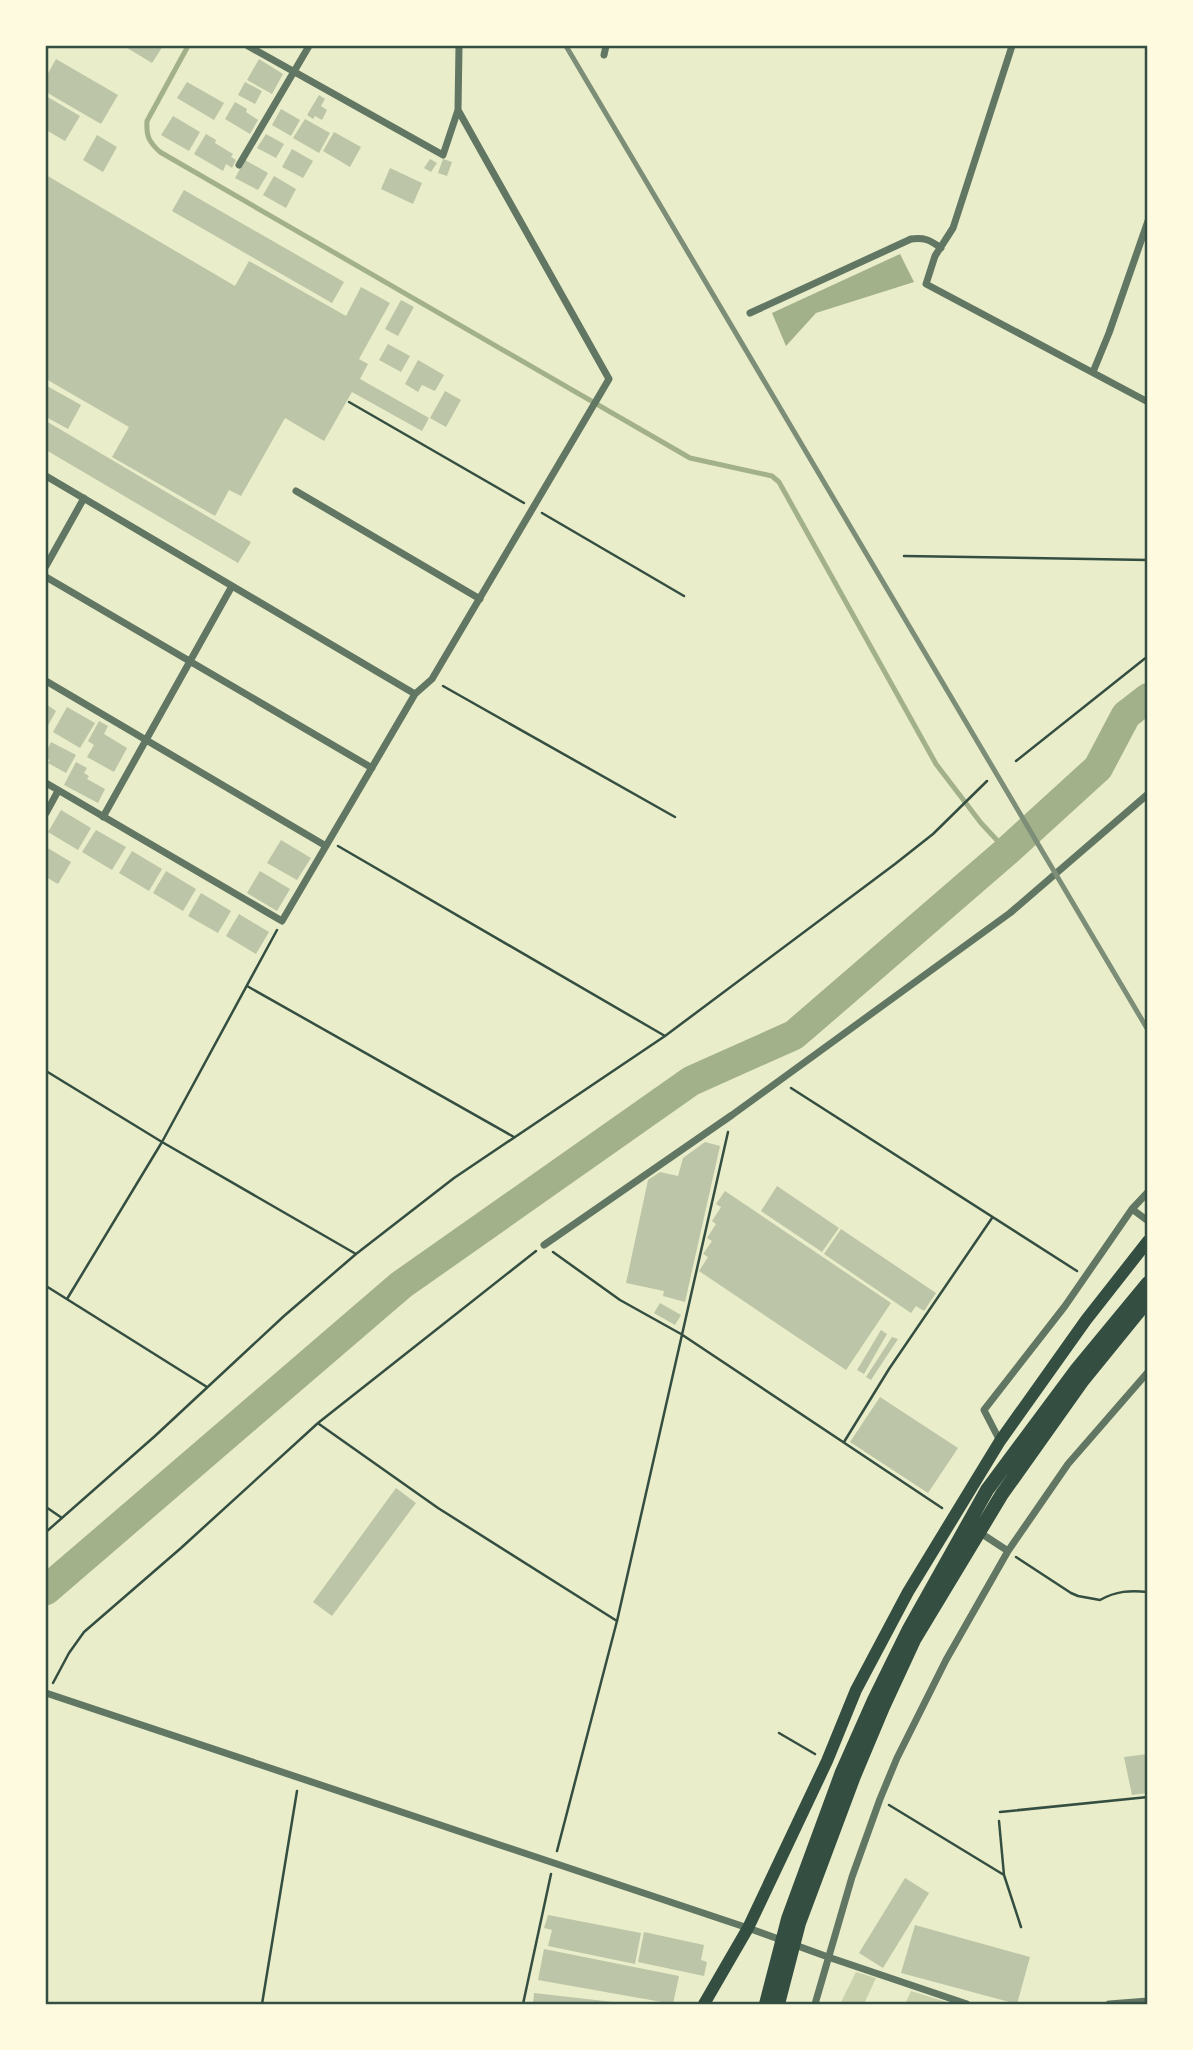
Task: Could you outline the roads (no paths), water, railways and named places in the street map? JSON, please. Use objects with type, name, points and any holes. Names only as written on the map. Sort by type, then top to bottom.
[{"type":"highway","points":[[766,2004],[788,1919],[842,1772],[908,1631],[987,1490],[1077,1368],[1147,1283]]},
{"type":"highway","points":[[778,2004],[808,1898],[854,1776],[914,1640],[1002,1494],[1083,1380],[1147,1300]]},
{"type":"main road","points":[[709,2003],[748,1928],[827,1761],[856,1690],[908,1592],[1000,1441],[1086,1320],[1147,1241]]},
{"type":"street","points":[[248,46],[443,155],[457,110],[458,46]]},
{"type":"street","points":[[239,166],[309,46]]},
{"type":"street","points":[[604,55],[606,46]]},
{"type":"street","points":[[1012,46],[953,228],[935,256],[926,284],[1147,402]]},
{"type":"street","points":[[46,783],[282,921],[415,694],[432,679],[609,379],[457,110]]},
{"type":"street","points":[[1093,372],[1147,221]]},
{"type":"street","points":[[750,313],[911,239],[921,237],[941,248]]},
{"type":"street","points":[[46,475],[415,694]]},
{"type":"street","points":[[296,491],[480,599]]},
{"type":"street","points":[[46,566],[84,498]]},
{"type":"street","points":[[46,577],[372,768]]},
{"type":"street","points":[[103,817],[232,586]]},
{"type":"street","points":[[46,681],[328,843]]},
{"type":"street","points":[[46,813],[58,791]]},
{"type":"street","points":[[544,1245],[780,1081],[1010,913],[1147,794]]},
{"type":"street","points":[[1000,1441],[984,1410],[1032,1350],[1132,1209],[1147,1192]]},
{"type":"street","points":[[1132,1209],[1147,1221]]},
{"type":"street","points":[[815,2004],[852,1877],[880,1799],[897,1758],[946,1660],[1008,1551],[1068,1464],[1147,1372]]},
{"type":"street","points":[[954,1517],[1008,1551]]},
{"type":"street","points":[[46,1693],[967,2004]]},
{"type":"street","points":[[1110,2004],[1147,2001]]},
{"type":"waterway","points":[[188,46],[147,121],[149,138],[160,152],[690,458],[772,476],[779,482],[936,764],[981,823],[1007,851]]},
{"type":"waterway","points":[[46,1590],[401,1285],[691,1081],[794,1035],[1007,851],[1098,768],[1126,715],[1148,698]]},
{"type":"railway","points":[[566,46],[1148,1030]]}]
